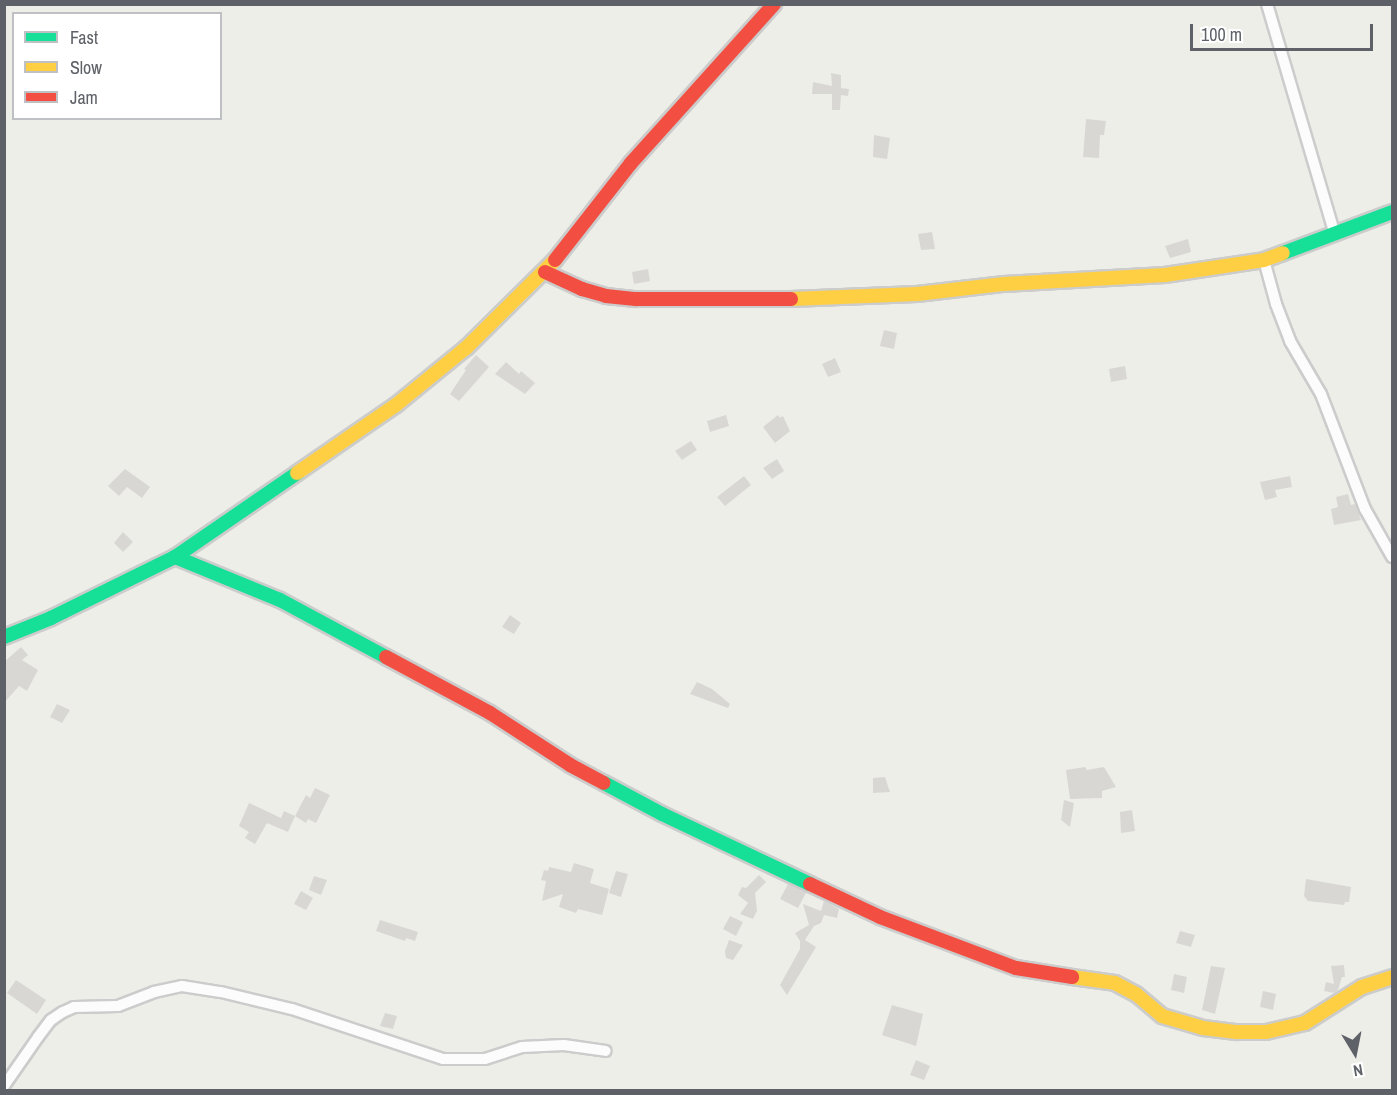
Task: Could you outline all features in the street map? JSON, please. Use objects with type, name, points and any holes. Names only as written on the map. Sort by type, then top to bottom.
[{"type":"street","points":[[4,637],[175,557],[396,405],[466,348],[545,272],[630,163],[774,4]]},
{"type":"street","points":[[1267,4],[1335,235]]},
{"type":"street","points":[[545,272],[582,289],[606,296],[636,299],[822,299],[917,294],[1004,284],[1165,275],[1264,260],[1392,212]]},
{"type":"street","points":[[1264,260],[1272,295],[1290,341],[1321,394],[1365,509],[1392,557]]},
{"type":"street","points":[[175,557],[280,600],[490,713],[570,765],[662,814],[872,913],[1016,968],[1115,983],[1136,994],[1162,1016],[1203,1028],[1238,1032],[1266,1032],[1305,1023],[1362,987],[1392,977]]},
{"type":"street","points":[[4,1086],[51,1020],[63,1012],[74,1007],[118,1006],[154,992],[182,986],[221,992],[292,1009],[443,1059],[485,1059],[522,1047],[564,1045],[606,1051]]},
{"type":"building","points":[[831,73],[841,75],[841,88],[849,89],[848,96],[841,95],[840,110],[832,110],[832,94],[812,94],[813,82],[832,86]]},
{"type":"building","points":[[1086,119],[1106,121],[1104,135],[1100,135],[1099,158],[1083,157]]},
{"type":"building","points":[[874,135],[890,138],[887,159],[873,157]]},
{"type":"building","points":[[932,232],[935,249],[921,250],[918,234]]},
{"type":"building","points":[[1188,239],[1191,252],[1170,258],[1165,246]]},
{"type":"building","points":[[648,269],[650,281],[634,284],[632,272]]},
{"type":"building","points":[[884,330],[897,333],[894,349],[880,346]]},
{"type":"building","points":[[476,355],[489,367],[459,401],[450,394],[466,370],[464,369]]},
{"type":"building","points":[[835,358],[841,372],[828,377],[822,364]]},
{"type":"building","points":[[506,362],[519,374],[521,371],[535,383],[525,394],[495,374]]},
{"type":"building","points":[[1125,366],[1127,379],[1111,382],[1109,369]]},
{"type":"building","points":[[726,415],[729,426],[710,432],[707,421]]},
{"type":"building","points":[[778,415],[780,418],[783,416],[790,431],[775,443],[763,427]]},
{"type":"building","points":[[691,441],[697,450],[682,460],[675,451]]},
{"type":"building","points":[[777,459],[784,471],[772,479],[763,468]]},
{"type":"building","points":[[125,469],[150,487],[142,498],[127,487],[119,496],[108,486]]},
{"type":"building","points":[[744,476],[751,485],[725,506],[717,497]]},
{"type":"building","points":[[1290,476],[1292,487],[1275,490],[1277,497],[1265,500],[1260,482]]},
{"type":"building","points":[[1348,494],[1351,505],[1355,504],[1361,520],[1334,525],[1331,509],[1338,507],[1336,497]]},
{"type":"building","points":[[123,532],[133,542],[123,552],[114,543]]},
{"type":"building","points":[[510,615],[521,623],[514,634],[502,627]]},
{"type":"building","points":[[21,647],[28,655],[22,660],[38,670],[27,691],[19,686],[4,703],[4,662]]},
{"type":"building","points":[[697,682],[712,689],[730,704],[728,708],[690,694]]},
{"type":"building","points":[[57,704],[70,710],[62,723],[50,717]]},
{"type":"building","points":[[1085,767],[1087,770],[1104,767],[1116,787],[1102,791],[1102,798],[1070,799],[1066,770]]},
{"type":"building","points":[[885,777],[890,792],[873,793],[873,778]]},
{"type":"building","points":[[315,788],[330,795],[316,823],[308,819],[306,823],[295,816],[306,795],[310,798]]},
{"type":"building","points":[[1064,800],[1074,803],[1070,827],[1061,820]]},
{"type":"building","points":[[249,803],[281,818],[284,811],[295,816],[288,832],[267,823],[255,844],[245,838],[249,832],[239,826]]},
{"type":"building","points":[[1132,810],[1135,831],[1121,833],[1120,812]]},
{"type":"building","points":[[574,863],[594,869],[590,883],[609,889],[602,915],[578,909],[576,913],[559,907],[563,894],[542,901],[546,881],[541,880],[544,870],[548,871],[549,867],[571,872]]},
{"type":"building","points":[[616,871],[628,874],[621,897],[609,893]]},
{"type":"building","points":[[759,875],[766,882],[755,893],[757,911],[753,919],[740,914],[748,903],[738,895],[742,887],[746,888]]},
{"type":"building","points":[[314,876],[327,880],[321,895],[309,890]]},
{"type":"building","points":[[1306,879],[1351,887],[1349,902],[1345,902],[1344,905],[1308,901],[1304,896]]},
{"type":"building","points":[[788,884],[806,893],[798,908],[780,899]]},
{"type":"building","points":[[301,891],[313,898],[306,910],[294,904]]},
{"type":"building","points":[[824,901],[839,909],[837,918],[824,915],[821,923],[814,926],[805,940],[816,947],[787,995],[780,985],[800,949],[800,941],[795,933],[809,925],[803,904],[821,911]]},
{"type":"building","points":[[730,916],[743,922],[736,936],[723,929]]},
{"type":"building","points":[[380,920],[418,932],[415,941],[406,938],[405,941],[376,931]]},
{"type":"building","points":[[1180,931],[1195,935],[1191,947],[1176,943]]},
{"type":"building","points":[[729,940],[743,945],[733,960],[726,958],[725,951]]},
{"type":"building","points":[[1344,965],[1345,977],[1342,977],[1338,990],[1334,993],[1324,991],[1326,982],[1334,984],[1331,966]]},
{"type":"building","points":[[1211,966],[1225,968],[1215,1014],[1202,1010]]},
{"type":"building","points":[[1174,974],[1187,977],[1184,993],[1171,990]]},
{"type":"building","points":[[16,980],[46,1000],[37,1014],[7,993]]},
{"type":"building","points":[[1263,991],[1276,994],[1273,1010],[1260,1007]]},
{"type":"building","points":[[892,1005],[923,1014],[916,1046],[882,1035]]},
{"type":"building","points":[[385,1013],[397,1016],[393,1029],[380,1026]]},
{"type":"building","points":[[916,1060],[930,1066],[924,1080],[910,1075]]},
{"type":"traffic: fast","points":[[1283,253],[1392,212]]},
{"type":"traffic: fast","points":[[4,637],[51,618],[175,557],[297,473]]},
{"type":"traffic: fast","points":[[175,557],[280,600],[386,657]]},
{"type":"traffic: fast","points":[[604,783],[662,814],[810,884]]},
{"type":"traffic: slow","points":[[791,299],[917,294],[1004,284],[1165,275],[1264,260],[1283,253]]},
{"type":"traffic: slow","points":[[297,473],[396,405],[466,348],[555,260]]},
{"type":"traffic: slow","points":[[1072,977],[1115,983],[1136,994],[1162,1016],[1203,1028],[1237,1032],[1266,1032],[1305,1023],[1362,987],[1392,977]]},
{"type":"traffic: jam","points":[[555,260],[631,163],[774,4]]},
{"type":"traffic: jam","points":[[545,272],[582,289],[606,296],[636,299],[791,299]]},
{"type":"traffic: jam","points":[[386,657],[490,713],[570,765],[604,783]]},
{"type":"traffic: jam","points":[[810,884],[880,917],[1016,968],[1072,977]]}]
